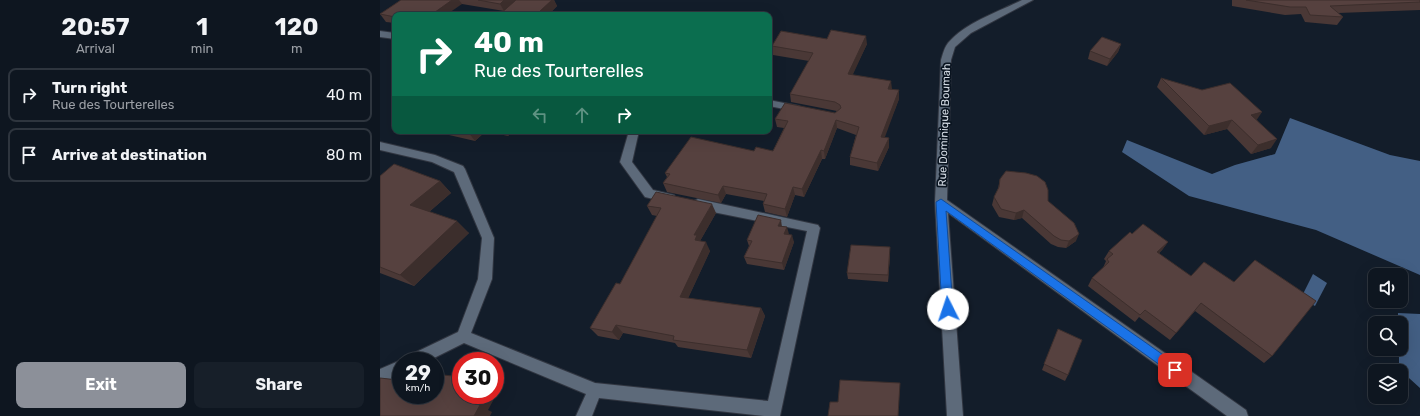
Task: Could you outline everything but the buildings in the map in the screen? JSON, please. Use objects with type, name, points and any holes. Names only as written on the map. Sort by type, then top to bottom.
[{"type":"street","name":"Rue Dominique Boumah","points":[[955,416],[941,202],[946,60],[950,46],[974,28],[1030,0]]},
{"type":"street","points":[[380,34],[392,36]]},
{"type":"street","points":[[772,104],[806,110]]},
{"type":"street","points":[[463,336],[595,390],[773,413],[814,228],[649,194],[626,162],[633,134]]},
{"type":"street","points":[[380,146],[434,159],[459,168],[488,238],[485,279],[463,336],[431,352]]},
{"type":"street","points":[[941,202],[1240,416]]},
{"type":"street","points":[[380,377],[392,371]]},
{"type":"street","points":[[584,416],[595,390]]},
{"type":"water","points":[[1290,118],[1390,155],[1420,161],[1420,275],[1408,270],[1408,268],[1404,268],[1316,230],[1189,196],[1122,152],[1127,140],[1212,174],[1235,165],[1275,154]]},
{"type":"water","points":[[1313,274],[1327,283],[1315,306],[1301,298]]},
{"type":"water","points":[[1398,313],[1420,314],[1420,388],[1408,377],[1408,364],[1399,364],[1399,356],[1408,356],[1408,316],[1398,316]]},
{"type":"route","points":[[948,309],[941,202],[1175,370]]}]
